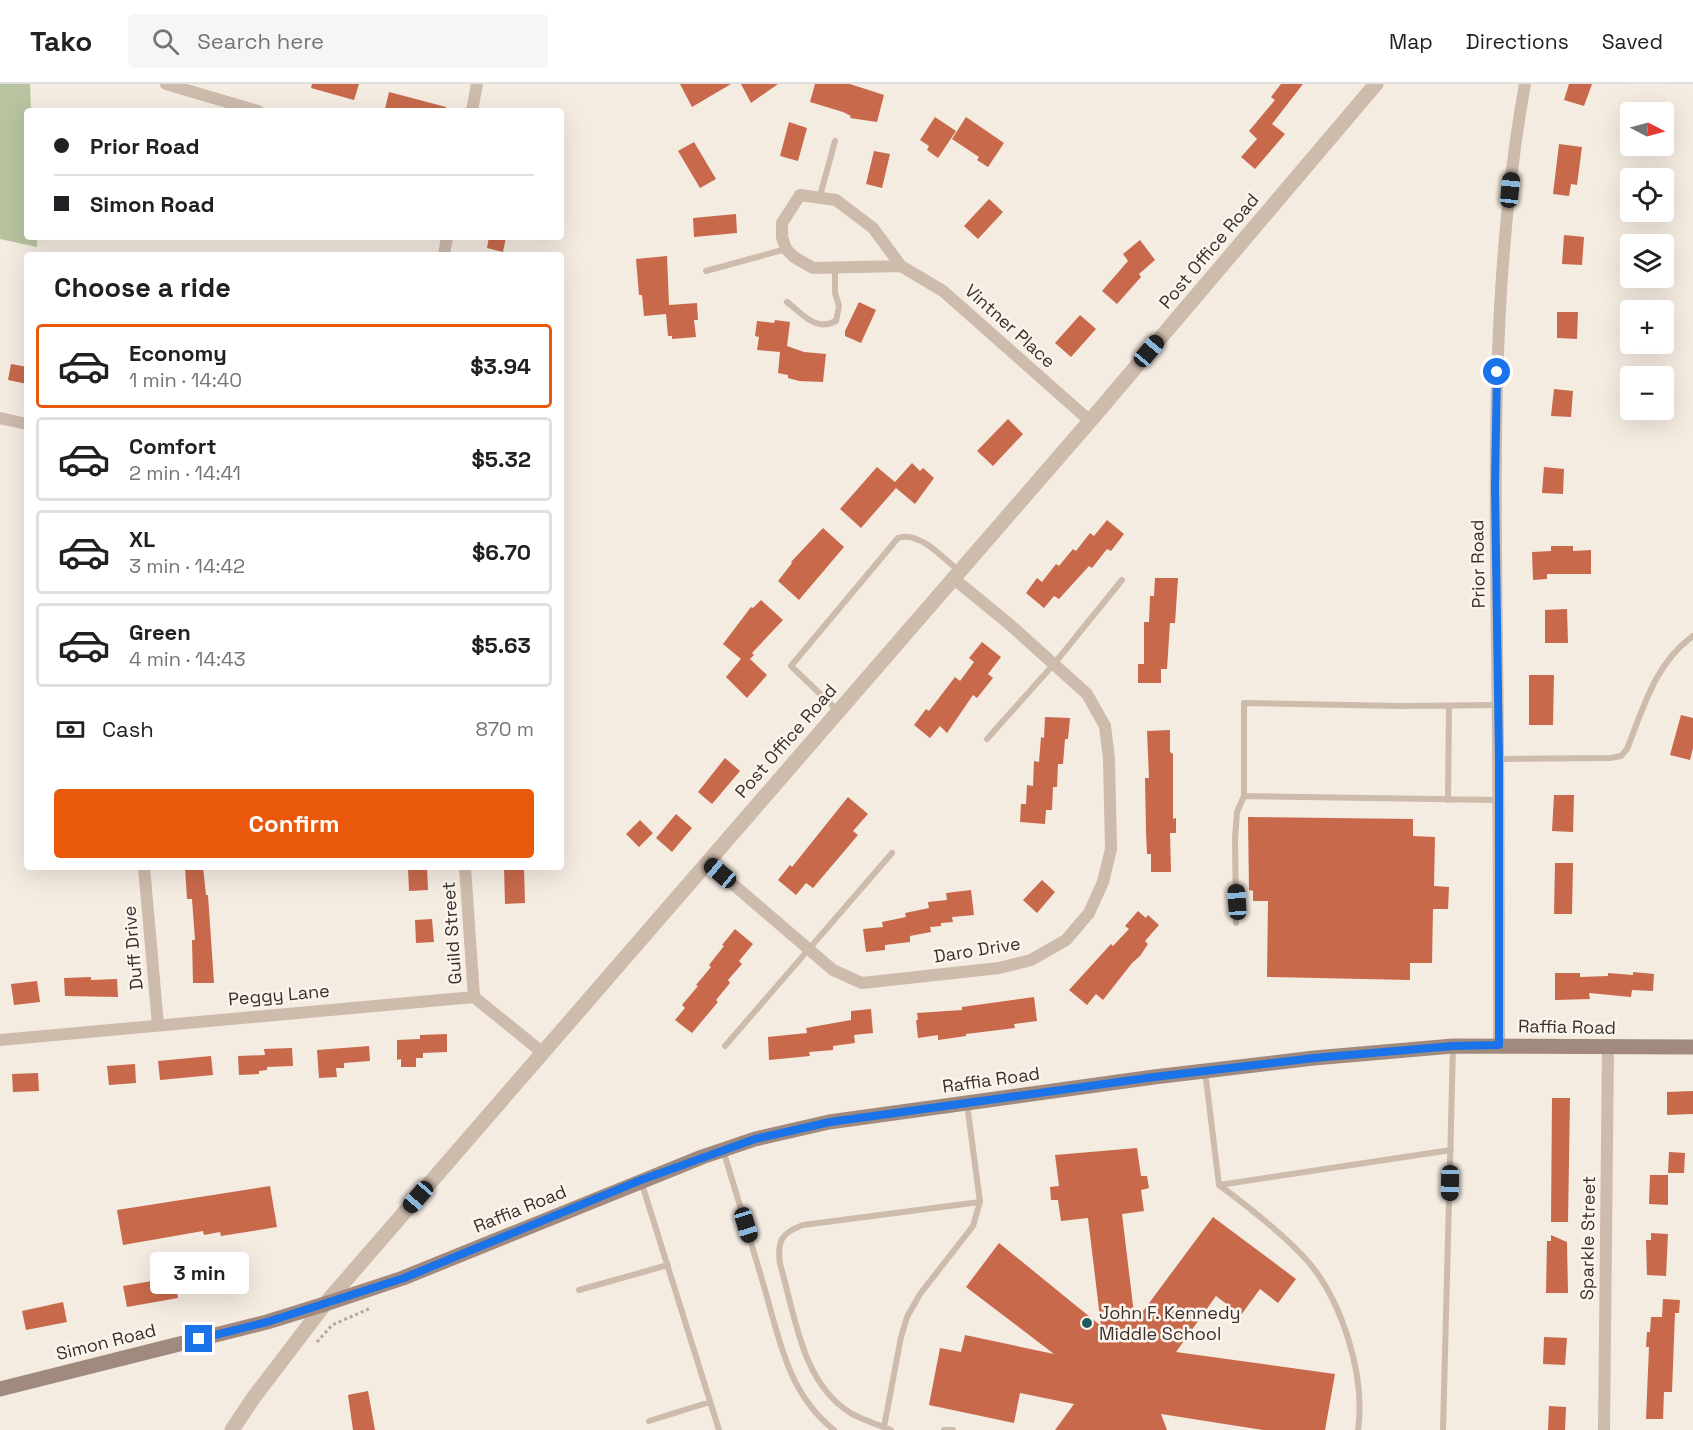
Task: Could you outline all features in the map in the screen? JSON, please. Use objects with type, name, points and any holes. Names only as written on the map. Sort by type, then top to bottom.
[{"type":"main road","name":"Raffia Road","points":[[325,1304],[404,1278],[641,1180],[723,1150],[755,1139],[830,1122],[1314,1058],[1453,1046],[1693,1047]]},
{"type":"main road","name":"Simon Road","points":[[0,1389],[267,1322],[325,1304]]},
{"type":"street","points":[[166,84],[248,108]]},
{"type":"street","points":[[473,108],[477,84]]},
{"type":"street","name":"Post Office Road","points":[[232,1430],[254,1397],[325,1304],[1090,421],[1377,84]]},
{"type":"street","name":"Prior Road","points":[[1499,1045],[1499,759],[1495,486],[1497,372],[1506,228],[1516,132],[1525,84]]},
{"type":"street","points":[[819,196],[800,195],[782,223],[782,237],[786,249],[794,257],[813,268],[901,266]]},
{"type":"street","name":"Vintner Place","points":[[819,196],[836,200],[873,228],[901,266],[944,291],[1090,421]]},
{"type":"street","points":[[0,418],[24,423]]},
{"type":"street","name":"Daro Drive","points":[[707,862],[833,970],[862,983],[999,968],[1031,960],[1066,940],[1089,913],[1103,882],[1111,849],[1109,759],[1105,726],[1087,694],[957,575]]},
{"type":"street","name":"Duff Drive","points":[[144,870],[158,1025]]},
{"type":"street","name":"Guild Street","points":[[465,870],[474,964],[474,997]]},
{"type":"street","points":[[474,997],[543,1053]]},
{"type":"street","name":"Peggy Lane","points":[[0,1040],[474,997]]},
{"type":"street","name":"Sparkle Street","points":[[1604,1430],[1608,1047]]},
{"type":"lane","points":[[819,196],[835,141]]},
{"type":"lane","points":[[706,271],[786,249]]},
{"type":"lane","points":[[788,302],[816,325],[830,325],[836,321],[839,306],[835,293],[835,268]]},
{"type":"lane","points":[[838,711],[791,666],[898,538],[904,536],[915,538],[957,575]]},
{"type":"lane","points":[[987,739],[1054,664],[1122,580]]},
{"type":"lane","points":[[1499,759],[1620,756],[1627,749],[1656,679],[1674,652],[1693,636]]},
{"type":"lane","points":[[1236,923],[1235,832],[1237,812],[1244,796],[1244,703],[1498,705]]},
{"type":"lane","points":[[1448,800],[1449,706]]},
{"type":"lane","points":[[1244,796],[1499,800]]},
{"type":"lane","points":[[725,1046],[892,853]]},
{"type":"lane","points":[[1443,1430],[1453,1046]]},
{"type":"lane","points":[[1205,1071],[1219,1185],[1266,1220],[1305,1257],[1330,1296],[1353,1353],[1357,1380],[1358,1430]]},
{"type":"lane","points":[[884,1426],[907,1317],[920,1294],[973,1226],[980,1202],[967,1103]]},
{"type":"lane","points":[[723,1150],[781,1352],[797,1388],[820,1419],[834,1430]]},
{"type":"lane","points":[[1219,1185],[1451,1150]]},
{"type":"lane","points":[[641,1180],[719,1430]]},
{"type":"lane","points":[[891,1430],[849,1412],[821,1383],[810,1366],[780,1264],[778,1249],[782,1237],[790,1230],[803,1226],[980,1202]]},
{"type":"lane","points":[[579,1290],[668,1265]]},
{"type":"lane","points":[[649,1420],[710,1402]]},
{"type":"lane","points":[[944,1430],[952,1430]]},
{"type":"path","points":[[314,1346],[332,1325],[371,1308]]},
{"type":"green space","points":[[0,84],[30,84],[31,108],[24,108],[24,240],[37,240],[37,247],[0,239]]},
{"type":"building","points":[[312,84],[359,84],[354,100],[311,88]]},
{"type":"building","points":[[680,84],[731,84],[692,107]]},
{"type":"building","points":[[741,84],[778,84],[751,103]]},
{"type":"building","points":[[815,84],[850,84],[884,95],[877,122],[850,118],[851,116],[843,112],[810,102]]},
{"type":"building","points":[[1281,84],[1303,84],[1272,124],[1285,134],[1255,169],[1241,157],[1257,139],[1249,131],[1275,100],[1271,97]]},
{"type":"building","points":[[1569,84],[1592,84],[1584,106],[1564,100]]},
{"type":"building","points":[[389,92],[446,107],[446,108],[385,108]]},
{"type":"building","points":[[935,117],[956,131],[938,158],[927,150],[929,146],[920,140]]},
{"type":"building","points":[[966,117],[1004,143],[988,167],[977,160],[979,157],[952,139]]},
{"type":"building","points":[[789,122],[807,128],[798,161],[780,156]]},
{"type":"building","points":[[694,142],[716,179],[700,188],[678,151]]},
{"type":"building","points":[[1559,144],[1582,147],[1577,185],[1571,184],[1569,196],[1553,194]]},
{"type":"building","points":[[874,151],[890,154],[882,188],[866,184]]},
{"type":"building","points":[[989,199],[1003,212],[978,239],[964,226]]},
{"type":"building","points":[[736,214],[737,233],[694,237],[693,218]]},
{"type":"building","points":[[1564,235],[1584,237],[1582,265],[1562,264]]},
{"type":"building","points":[[488,240],[505,240],[503,252],[487,248]]},
{"type":"building","points":[[1140,240],[1155,260],[1139,274],[1141,277],[1117,304],[1102,291],[1128,261],[1123,254]]},
{"type":"building","points":[[667,256],[669,305],[697,303],[698,320],[694,320],[696,337],[672,339],[672,336],[668,336],[666,314],[644,316],[642,295],[639,295],[636,259]]},
{"type":"building","points":[[859,302],[876,310],[861,343],[845,336],[845,331]]},
{"type":"building","points":[[1557,312],[1578,312],[1577,339],[1557,338]]},
{"type":"building","points":[[1080,315],[1096,329],[1071,357],[1055,343]]},
{"type":"building","points":[[775,320],[790,322],[787,346],[804,352],[826,354],[823,382],[788,378],[788,375],[778,373],[780,352],[757,350],[759,337],[755,336],[757,321],[774,323]]},
{"type":"building","points":[[11,364],[24,366],[24,383],[8,380]]},
{"type":"building","points":[[1554,389],[1573,391],[1571,417],[1551,416]]},
{"type":"building","points":[[1008,419],[1023,434],[993,466],[977,451]]},
{"type":"building","points":[[912,463],[920,471],[923,468],[934,478],[915,504],[896,488],[861,528],[840,509],[877,467],[895,482]]},
{"type":"building","points":[[1544,467],[1564,469],[1563,494],[1542,493]]},
{"type":"building","points":[[1107,520],[1124,534],[1111,551],[1107,549],[1092,568],[1089,566],[1059,599],[1054,596],[1044,608],[1026,593],[1037,578],[1042,582],[1056,564],[1059,566],[1073,549],[1076,551],[1090,533],[1094,536]]},
{"type":"building","points":[[823,528],[844,547],[799,600],[778,581],[791,562]]},
{"type":"building","points":[[1551,546],[1573,546],[1573,551],[1591,550],[1591,574],[1547,574],[1547,579],[1533,580],[1532,552],[1551,551]]},
{"type":"building","points":[[1155,578],[1178,578],[1175,623],[1170,623],[1167,669],[1161,669],[1161,683],[1138,683],[1138,664],[1144,664],[1144,622],[1149,622],[1150,596],[1154,596]]},
{"type":"building","points":[[761,600],[783,620],[752,653],[754,655],[750,659],[767,675],[747,698],[726,677],[741,659],[723,644],[751,607],[753,608]]},
{"type":"building","points":[[1567,609],[1568,643],[1545,643],[1545,610]]},
{"type":"building","points":[[982,642],[1001,657],[988,674],[993,678],[977,698],[973,695],[947,733],[940,726],[930,738],[914,725],[926,709],[929,711],[955,677],[960,681],[974,662],[969,658]]},
{"type":"building","points":[[1529,675],[1554,675],[1553,725],[1529,725]]},
{"type":"building","points":[[1681,715],[1693,718],[1693,748],[1690,760],[1670,755]]},
{"type":"building","points":[[1045,717],[1070,718],[1063,764],[1058,764],[1057,787],[1053,787],[1052,810],[1046,810],[1045,824],[1020,822],[1021,804],[1026,804],[1027,785],[1033,786],[1034,761],[1039,762]]},
{"type":"building","points":[[1170,730],[1170,752],[1173,754],[1173,819],[1176,818],[1176,833],[1170,833],[1171,872],[1151,872],[1151,854],[1147,854],[1146,831],[1145,778],[1149,778],[1147,731]]},
{"type":"building","points":[[725,758],[740,771],[712,804],[698,792]]},
{"type":"building","points":[[1554,795],[1574,795],[1573,832],[1552,831]]},
{"type":"building","points":[[848,797],[868,814],[853,831],[858,835],[813,888],[806,883],[796,895],[778,880],[790,865],[792,867]]},
{"type":"building","points":[[676,814],[692,828],[672,852],[656,838]]},
{"type":"building","points":[[1248,817],[1413,819],[1413,836],[1435,837],[1434,886],[1449,887],[1448,909],[1433,909],[1432,963],[1410,963],[1410,980],[1267,977],[1268,901],[1253,901],[1253,891],[1249,890]]},
{"type":"building","points":[[640,820],[653,833],[639,847],[626,834]]},
{"type":"building","points":[[1555,863],[1573,863],[1572,914],[1554,914]]},
{"type":"building","points":[[185,870],[203,870],[206,895],[208,895],[214,983],[193,983],[192,940],[195,940],[192,899],[187,899]]},
{"type":"building","points":[[408,870],[427,870],[428,890],[409,891]]},
{"type":"building","points":[[504,870],[524,870],[525,903],[505,904]]},
{"type":"building","points":[[1042,880],[1055,892],[1037,913],[1023,900]]},
{"type":"building","points":[[971,890],[974,915],[952,917],[953,922],[930,927],[931,932],[910,936],[910,942],[885,945],[885,950],[866,952],[863,929],[883,927],[882,922],[906,917],[905,913],[929,908],[928,902],[947,900],[946,893]]},
{"type":"building","points":[[1138,911],[1146,918],[1148,915],[1159,925],[1145,941],[1148,944],[1140,956],[1103,1000],[1096,994],[1087,1005],[1069,990],[1111,944],[1113,946],[1129,929],[1125,926]]},
{"type":"building","points":[[432,919],[434,942],[416,943],[415,920]]},
{"type":"building","points":[[735,929],[753,944],[739,961],[742,964],[728,980],[730,983],[716,1000],[718,1002],[692,1033],[675,1020],[685,1008],[682,1005],[698,986],[696,985],[711,967],[709,965]]},
{"type":"building","points":[[1633,972],[1654,974],[1653,991],[1632,990],[1631,997],[1589,993],[1590,999],[1555,1000],[1555,973],[1580,973],[1580,977],[1608,976],[1608,973],[1633,975]]},
{"type":"building","points":[[91,977],[91,980],[117,979],[118,997],[65,996],[64,978]]},
{"type":"building","points":[[37,981],[40,1002],[14,1005],[11,984]]},
{"type":"building","points":[[1034,997],[1037,1021],[1014,1024],[1015,1028],[938,1040],[938,1035],[918,1038],[917,1013],[962,1010],[962,1007]]},
{"type":"building","points":[[871,1009],[873,1033],[854,1035],[855,1043],[833,1046],[833,1050],[809,1052],[810,1056],[769,1060],[768,1037],[807,1033],[806,1028],[851,1020],[851,1011]]},
{"type":"building","points":[[447,1034],[447,1052],[423,1053],[423,1058],[416,1058],[416,1067],[401,1067],[401,1059],[397,1060],[397,1040],[420,1039],[420,1035]]},
{"type":"building","points":[[369,1046],[370,1061],[344,1063],[344,1068],[336,1068],[337,1077],[319,1078],[317,1050]]},
{"type":"building","points":[[292,1048],[293,1066],[267,1067],[267,1070],[259,1071],[259,1074],[239,1075],[238,1056],[265,1055],[264,1049]]},
{"type":"building","points":[[211,1056],[213,1075],[160,1080],[158,1061]]},
{"type":"building","points":[[135,1064],[136,1083],[109,1085],[107,1066]]},
{"type":"building","points":[[38,1073],[39,1091],[13,1092],[12,1074]]},
{"type":"building","points":[[1693,1091],[1693,1114],[1667,1115],[1667,1092]]},
{"type":"building","points":[[1552,1098],[1570,1098],[1568,1222],[1551,1222]]},
{"type":"building","points":[[1137,1148],[1141,1176],[1147,1176],[1149,1188],[1141,1190],[1144,1211],[1122,1214],[1135,1322],[1213,1217],[1296,1279],[1278,1303],[1260,1289],[1241,1315],[1216,1296],[1176,1352],[1335,1374],[1325,1430],[1263,1430],[1161,1414],[1167,1430],[1055,1430],[1074,1404],[1020,1393],[1014,1423],[929,1405],[940,1348],[961,1352],[965,1335],[1054,1354],[966,1287],[999,1243],[1101,1326],[1088,1218],[1061,1221],[1058,1200],[1051,1200],[1050,1187],[1059,1186],[1055,1155]]},
{"type":"building","points":[[1669,1152],[1685,1153],[1684,1173],[1668,1173]]},
{"type":"building","points":[[1650,1175],[1668,1175],[1668,1205],[1649,1204]]},
{"type":"building","points":[[270,1186],[277,1227],[221,1236],[220,1232],[204,1235],[203,1231],[123,1245],[117,1210]]},
{"type":"building","points":[[1651,1233],[1668,1234],[1666,1276],[1647,1275],[1646,1240],[1651,1240]]},
{"type":"building","points":[[1551,1235],[1567,1242],[1568,1293],[1546,1293],[1547,1241],[1551,1241]]},
{"type":"building","points":[[175,1277],[178,1298],[127,1307],[123,1286]]},
{"type":"building","points":[[1663,1299],[1680,1300],[1679,1313],[1675,1313],[1672,1392],[1664,1392],[1663,1419],[1646,1419],[1649,1347],[1646,1347],[1647,1332],[1650,1332],[1651,1317],[1662,1317]]},
{"type":"building","points":[[63,1302],[67,1322],[26,1330],[22,1311]]},
{"type":"building","points":[[1544,1337],[1567,1338],[1565,1365],[1543,1364]]},
{"type":"building","points":[[368,1391],[375,1430],[353,1430],[348,1395]]},
{"type":"building","points":[[1549,1406],[1566,1407],[1565,1430],[1548,1430]]},
{"type":"place","name":"John F. Kennedy Middle School","points":[[1087,1323]]},
{"type":"route","points":[[199,1339],[267,1322],[404,1278],[695,1160],[755,1139],[830,1122],[1154,1077],[1314,1058],[1453,1046],[1499,1045],[1499,759],[1495,486],[1497,372]]}]
